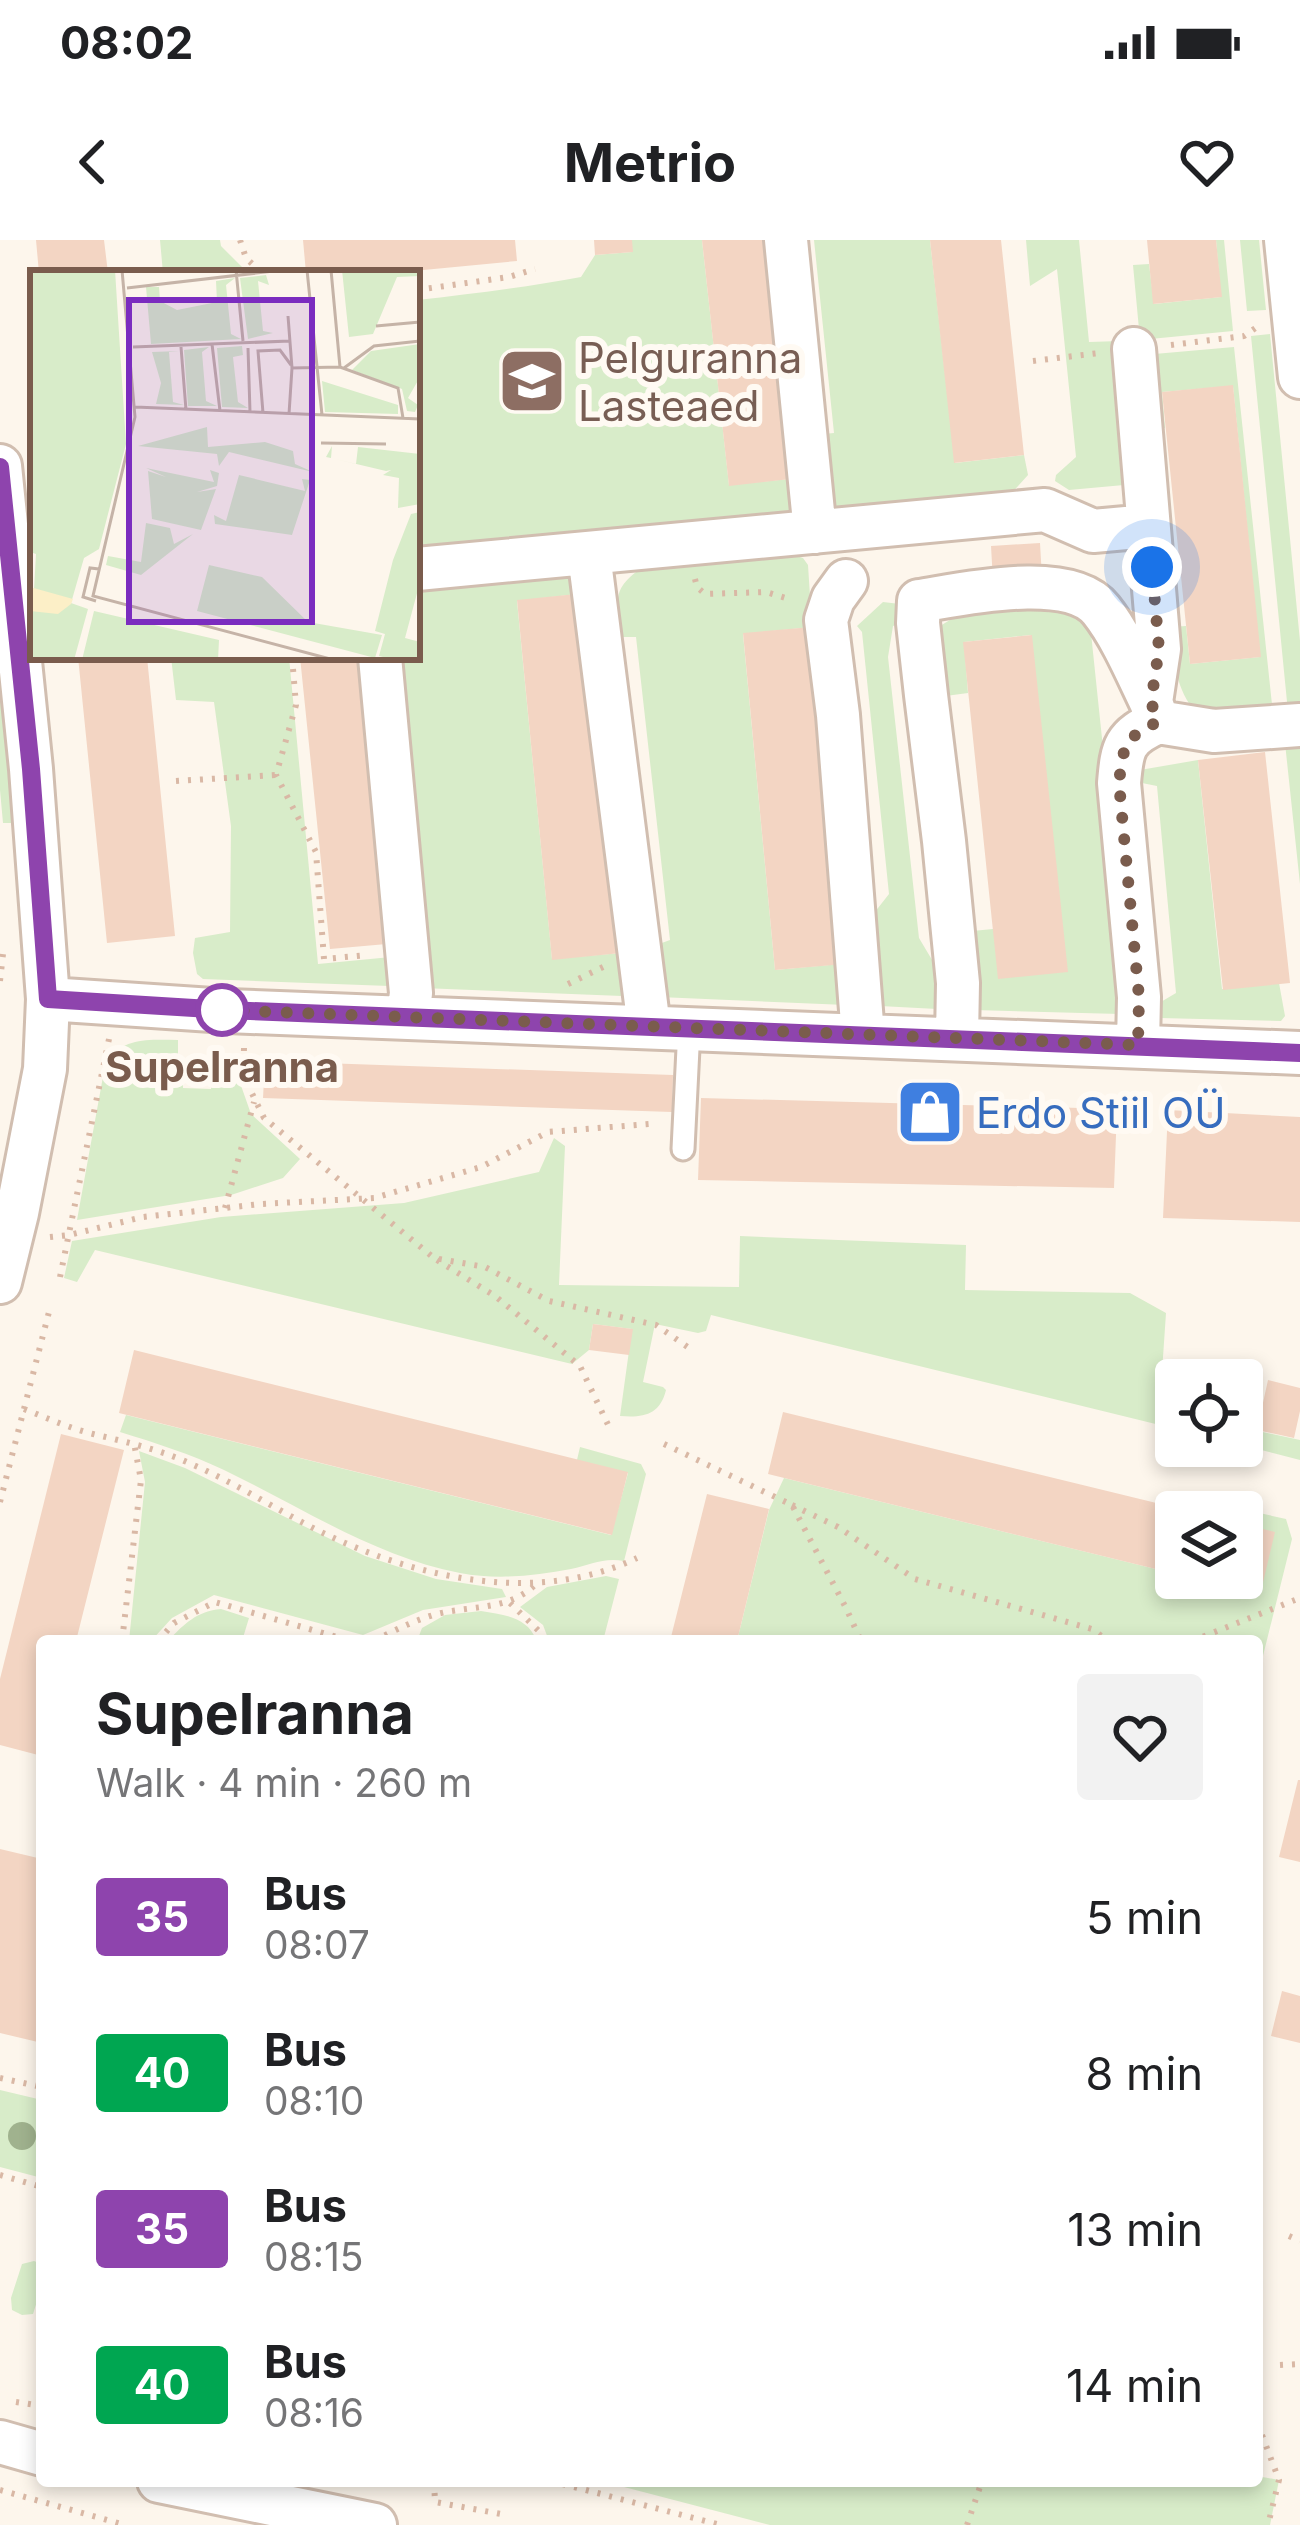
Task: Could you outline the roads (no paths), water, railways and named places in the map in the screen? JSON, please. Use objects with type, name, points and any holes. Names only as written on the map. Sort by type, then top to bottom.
[{"type":"street","points":[[786,240],[815,532]]},
{"type":"street","points":[[1286,240],[1300,377]]},
{"type":"street","points":[[1134,349],[1159,649],[1155,712],[1133,733],[1122,753],[1119,783],[1139,997],[1138,1045]]},
{"type":"street","points":[[0,466],[31,769],[48,999],[45,1069],[0,1282]]},
{"type":"street","points":[[420,569],[1046,510],[1093,531],[1148,526]]},
{"type":"street","points":[[589,554],[640,949],[669,1028]]},
{"type":"street","points":[[846,581],[826,620],[863,1036]]},
{"type":"street","points":[[957,1038],[958,983],[919,601],[1025,587],[1072,591],[1100,607],[1155,712],[1214,731],[1300,725]]},
{"type":"street","points":[[380,660],[407,951],[408,1016]]},
{"type":"street","points":[[48,999],[1300,1053]]},
{"type":"street","points":[[0,2442],[36,2451]]},
{"type":"street","points":[[189,2487],[376,2525]]},
{"type":"lane","points":[[669,1028],[682,1150]]},
{"type":"place","name":"Pelguranna Lasteaed","points":[[532,381]]},
{"type":"place","name":"Supelranna","points":[[222,1010]]},
{"type":"place","name":"Erdo Stiil OÜ","points":[[930,1112]]}]
